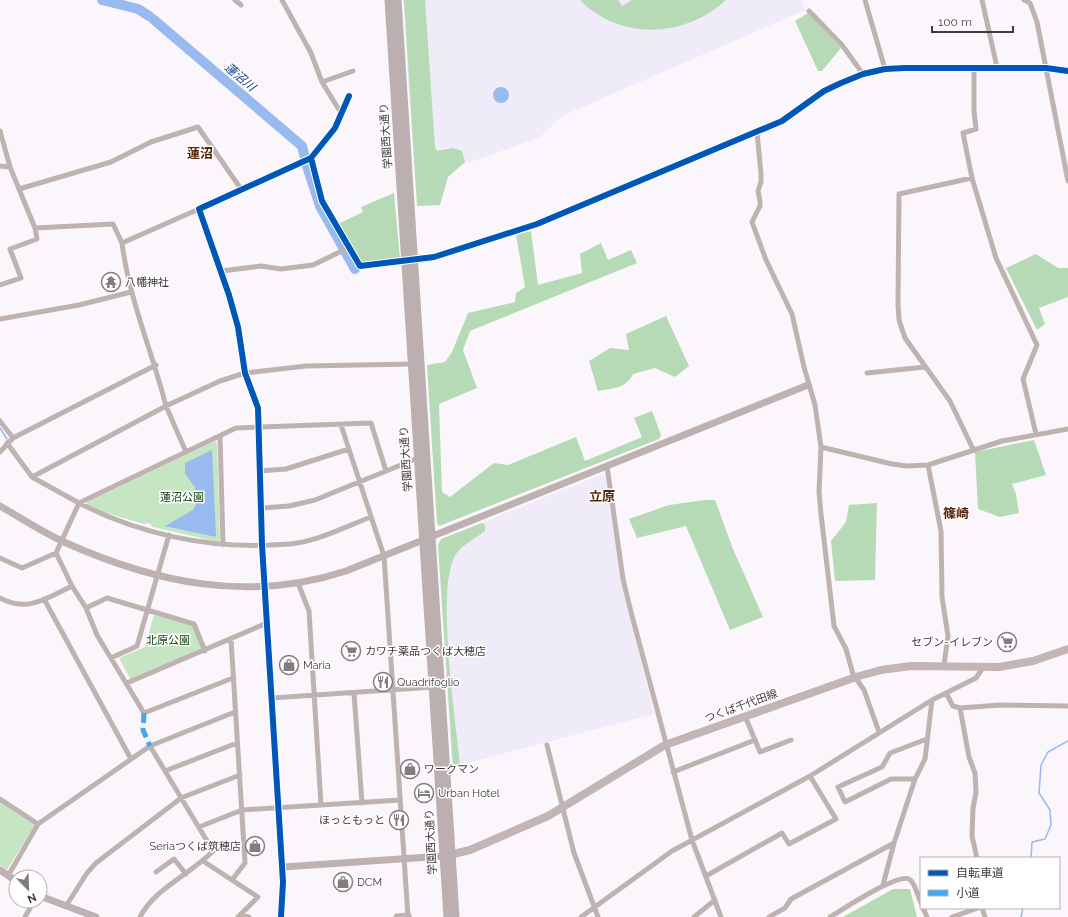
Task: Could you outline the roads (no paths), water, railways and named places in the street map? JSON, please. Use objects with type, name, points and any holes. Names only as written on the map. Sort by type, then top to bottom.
[{"type":"highway","name":"学園西大通り","points":[[389,0],[410,261]]},
{"type":"highway","name":"学園西大通り","points":[[397,0],[416,364],[448,856],[448,917]]},
{"type":"highway","name":"学園西大通り","points":[[416,364],[418,458],[428,539],[433,687],[448,856],[456,917]]},
{"type":"main road","name":"つくば千代田線","points":[[448,856],[470,850],[509,835],[563,808],[628,766],[665,745],[856,677],[898,667],[944,665],[982,668],[1015,665],[1068,649]]},
{"type":"street","points":[[235,0],[241,5]]},
{"type":"street","points":[[282,0],[311,53],[322,82],[341,113]]},
{"type":"street","points":[[865,0],[885,70]]},
{"type":"street","points":[[982,0],[998,68]]},
{"type":"street","points":[[1024,0],[1030,3],[1037,22],[1068,181]]},
{"type":"street","points":[[809,11],[842,45],[863,74]]},
{"type":"street","points":[[974,68],[974,111],[976,129],[963,133],[972,178],[996,258],[1037,345],[1023,379],[1036,434]]},
{"type":"street","points":[[311,158],[322,201],[347,248],[360,266],[410,261],[434,257],[537,224],[757,132],[791,116],[824,91],[863,74],[885,70],[974,68],[1046,68],[1068,71]]},
{"type":"street","points":[[322,82],[353,71]]},
{"type":"street","points":[[122,243],[311,158],[335,128],[349,96]]},
{"type":"street","points":[[20,189],[111,162],[150,142],[198,127],[241,189]]},
{"type":"street","points":[[0,131],[10,167],[35,228],[37,239],[10,248],[21,278],[0,285]]},
{"type":"street","points":[[757,132],[761,174],[761,182],[758,191],[760,206],[752,222],[766,260],[792,314],[808,385],[816,412],[821,447],[819,492],[834,626],[846,649],[856,677],[864,690],[879,732]]},
{"type":"street","points":[[0,166],[10,167]]},
{"type":"street","points":[[972,178],[899,194],[898,305],[899,320],[905,338],[950,401],[973,449]]},
{"type":"street","points":[[199,209],[222,271],[238,327],[245,373],[256,398],[259,427],[259,471],[264,587],[282,867],[281,917]]},
{"type":"street","points":[[35,228],[113,224],[122,243],[131,292],[156,365],[166,406],[186,452]]},
{"type":"street","points":[[222,271],[261,266],[281,269],[313,265],[347,248]]},
{"type":"street","points":[[0,319],[79,305],[131,292]]},
{"type":"street","points":[[32,477],[166,406],[220,381],[245,373],[306,366],[416,364]]},
{"type":"street","points":[[0,452],[13,438],[156,365]]},
{"type":"street","points":[[867,373],[925,367]]},
{"type":"street","points":[[0,506],[62,541],[94,554],[158,575],[210,586],[264,587],[298,583],[343,572],[428,539],[808,385]]},
{"type":"street","points":[[0,421],[13,438]]},
{"type":"street","points":[[0,558],[22,568],[56,553],[79,503],[236,428],[341,425],[371,422],[386,471]]},
{"type":"street","points":[[341,425],[384,556],[408,917],[397,917]]},
{"type":"street","points":[[821,447],[892,464],[907,466],[928,465],[973,449],[1036,434],[1068,429]]},
{"type":"street","points":[[220,436],[223,545]]},
{"type":"street","points":[[7,443],[32,477],[104,516],[169,536],[223,545],[295,544],[311,540],[371,517]]},
{"type":"street","points":[[259,471],[286,470],[349,449]]},
{"type":"street","points":[[261,508],[289,506],[314,500],[418,458]]},
{"type":"street","points":[[928,465],[940,522],[942,597],[948,636],[944,665]]},
{"type":"street","points":[[607,466],[623,579],[665,745],[692,840],[721,917]]},
{"type":"street","points":[[111,658],[137,646],[169,536]]},
{"type":"street","points":[[56,553],[72,586],[86,608],[97,635],[144,713],[233,678]]},
{"type":"street","points":[[298,583],[309,611],[321,805]]},
{"type":"street","points":[[0,598],[16,605],[28,605],[72,586]]},
{"type":"street","points":[[86,608],[107,598],[194,624],[205,651]]},
{"type":"street","points":[[44,599],[131,759]]},
{"type":"street","points":[[127,683],[267,624]]},
{"type":"street","points":[[231,639],[245,863],[232,880]]},
{"type":"street","points":[[581,917],[672,851],[810,776],[932,700],[976,678],[982,668]]},
{"type":"street","points":[[272,698],[433,687]]},
{"type":"street","points":[[354,693],[362,803]]},
{"type":"street","points":[[946,693],[953,706],[960,708],[1000,705],[1068,706]]},
{"type":"street","points":[[883,885],[894,842],[915,779],[925,759],[932,700]]},
{"type":"street","points":[[960,708],[969,757],[975,773],[976,792],[973,808],[972,836],[977,857]]},
{"type":"street","points":[[12,869],[38,824],[150,746],[236,712]]},
{"type":"street","points":[[745,716],[760,752],[791,740]]},
{"type":"street","points":[[915,779],[891,779],[845,802],[838,787],[882,767],[890,753],[927,739]]},
{"type":"street","points":[[673,772],[755,740]]},
{"type":"street","points":[[165,771],[237,743]]},
{"type":"street","points":[[547,745],[579,871],[598,917]]},
{"type":"street","points":[[140,917],[150,901],[203,861],[213,851],[150,746]]},
{"type":"street","points":[[66,906],[87,873],[96,863],[181,798],[240,776]]},
{"type":"street","points":[[706,876],[782,832],[789,844],[836,819],[810,776]]},
{"type":"street","points":[[0,799],[38,824]]},
{"type":"street","points":[[198,827],[242,810],[400,800]]},
{"type":"street","points":[[769,917],[785,908],[791,899],[894,842]]},
{"type":"street","points":[[282,867],[448,856]]},
{"type":"street","points":[[156,872],[174,859],[186,874]]},
{"type":"street","points":[[203,861],[258,897],[239,916]]},
{"type":"street","points":[[0,870],[8,876]]},
{"type":"street","points":[[830,917],[883,885],[902,878],[908,878],[912,881],[920,901]]},
{"type":"street","points":[[48,899],[96,917]]},
{"type":"street","points":[[694,917],[714,900]]},
{"type":"street","points":[[952,917],[975,909]]},
{"type":"street","points":[[239,916],[249,917]]},
{"type":"water","points":[[501,87],[507,89],[509,95],[507,101],[501,103],[495,101],[493,95],[495,89]]},
{"type":"water","points":[[212,450],[216,537],[165,526],[193,510],[196,504],[195,487],[185,474],[185,463]]},
{"type":"waterway","name":"蓮沼川","points":[[102,0],[138,9],[149,16]]},
{"type":"waterway","name":"蓮沼川","points":[[153,19],[302,146],[305,158]]},
{"type":"waterway","name":"蓮沼川","points":[[306,163],[320,206],[355,269]]},
{"type":"waterway","points":[[0,428],[7,439]]},
{"type":"waterway","points":[[1031,857],[1032,842],[1045,839],[1051,825],[1050,810],[1039,793],[1041,765],[1048,752],[1068,741]]},
{"type":"waterway","points":[[1021,917],[1023,909]]},
{"type":"place","name":"八幡神社","points":[[111,282]]},
{"type":"place","name":"セブン-イレブン","points":[[1007,642]]},
{"type":"place","name":"カワチ薬品つくば大穂店","points":[[351,651]]},
{"type":"place","name":"Maria","points":[[289,665]]},
{"type":"place","name":"Quadrifoglio","points":[[383,682]]},
{"type":"place","name":"ワークマン","points":[[410,769]]},
{"type":"place","name":"Urban Hotel","points":[[424,793]]},
{"type":"place","name":"ほっともっと","points":[[399,820]]},
{"type":"place","name":"Seriaつくば筑穂店","points":[[255,846]]},
{"type":"place","name":"DCM","points":[[343,882]]},
{"type":"district","name":"蓮沼","points":[[200,153]]},
{"type":"district","name":"立原","points":[[602,496]]},
{"type":"district","name":"篠崎","points":[[956,513]]},
{"type":"park label","name":"蓮沼公園","points":[[182,497]]},
{"type":"park label","name":"北原公園","points":[[168,640]]}]
